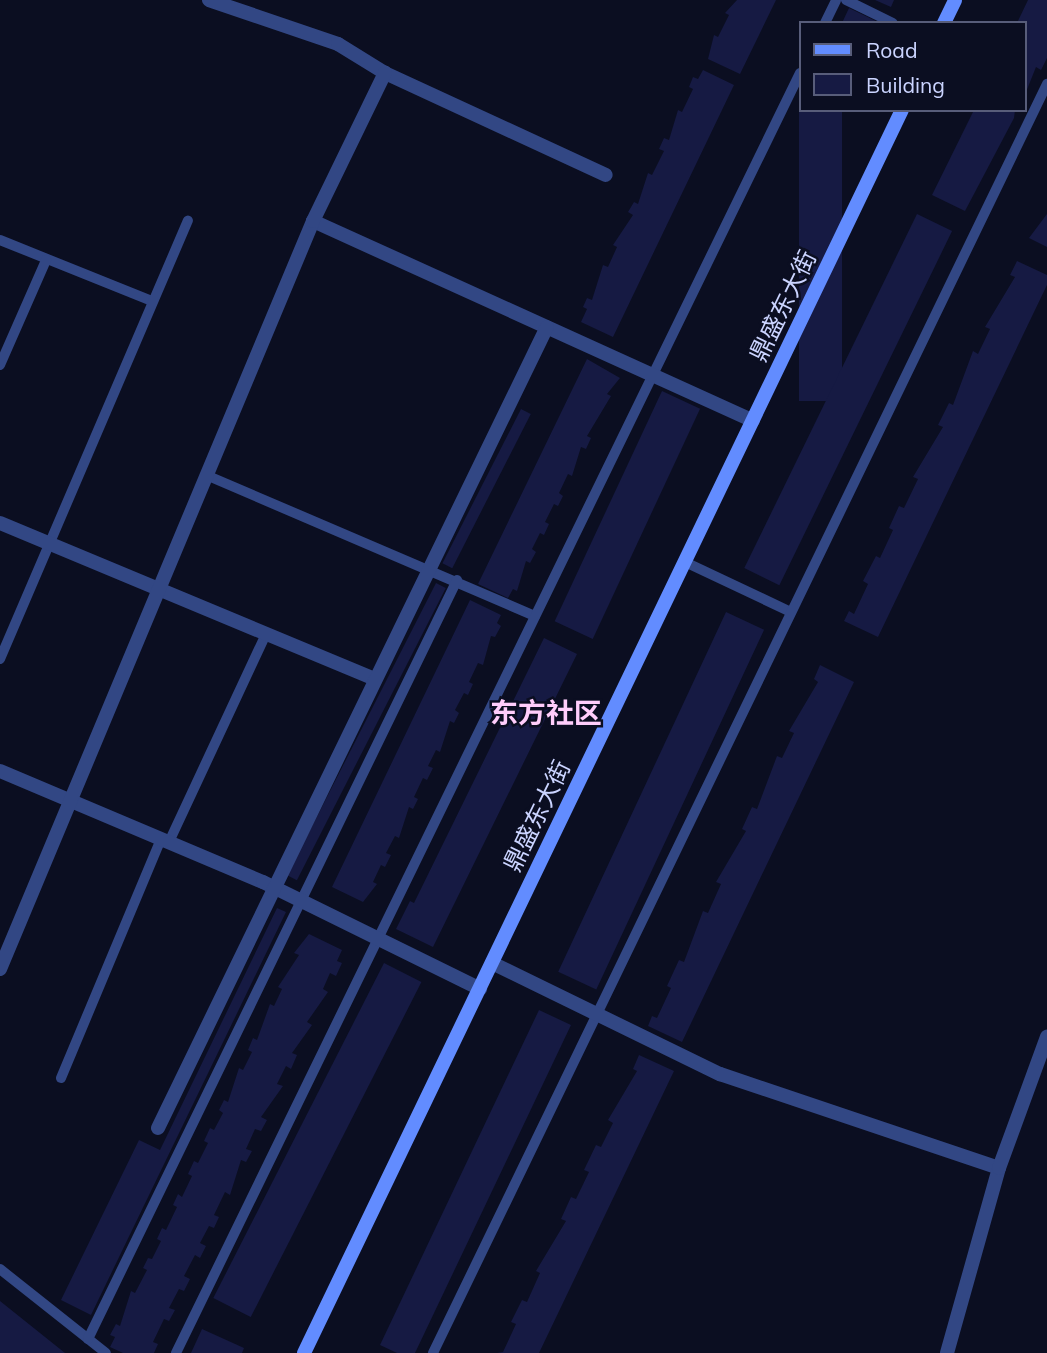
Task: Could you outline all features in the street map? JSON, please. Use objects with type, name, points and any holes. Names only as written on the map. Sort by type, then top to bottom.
[{"type":"main road","points":[[945,21],[955,0]]},
{"type":"main road","name":"鼎盛东大街","points":[[304,1353],[901,112]]},
{"type":"street","points":[[209,0],[338,44],[385,73],[606,175]]},
{"type":"street","points":[[0,969],[313,221],[385,73]]},
{"type":"street","points":[[313,221],[753,421]]},
{"type":"street","points":[[158,1128],[374,678],[547,327]]},
{"type":"street","points":[[0,523],[374,678]]},
{"type":"street","points":[[0,771],[274,887],[480,989]]},
{"type":"street","points":[[492,963],[720,1074],[999,1168]]},
{"type":"street","points":[[947,1353],[999,1168],[1047,1037]]},
{"type":"lane","points":[[826,21],[836,0]]},
{"type":"lane","points":[[846,0],[889,21]]},
{"type":"lane","points":[[176,1353],[799,75]]},
{"type":"lane","points":[[433,1353],[1047,84]]},
{"type":"lane","points":[[0,659],[188,220]]},
{"type":"lane","points":[[0,240],[152,301]]},
{"type":"lane","points":[[0,366],[46,260]]},
{"type":"lane","points":[[206,475],[429,567],[535,616]]},
{"type":"lane","points":[[685,562],[791,612]]},
{"type":"lane","points":[[88,1339],[457,580]]},
{"type":"lane","points":[[61,1078],[165,840],[266,634]]},
{"type":"lane","points":[[0,1269],[106,1353]]},
{"type":"building","points":[[737,0],[776,0],[740,74],[708,59],[714,35],[718,37],[729,15],[725,13]]},
{"type":"building","points":[[875,0],[894,0],[891,7]]},
{"type":"building","points":[[1028,0],[1047,0],[1047,58],[1041,70],[1036,67],[1026,92],[1026,21],[1018,21]]},
{"type":"building","points":[[849,8],[876,21],[843,21]]},
{"type":"building","points":[[703,70],[734,85],[613,337],[581,322],[587,309],[583,307],[587,298],[592,300],[603,265],[608,267],[617,247],[613,245],[633,215],[628,212],[634,202],[638,204],[648,173],[652,175],[664,151],[659,149],[664,138],[669,140],[678,110],[682,112],[693,89],[689,87],[693,77],[698,79]]},
{"type":"building","points":[[799,112],[842,112],[842,401],[799,401]]},
{"type":"building","points":[[973,112],[1015,112],[965,211],[932,195]]},
{"type":"building","points":[[917,214],[952,231],[779,585],[744,568]]},
{"type":"building","points":[[1047,214],[1047,247],[1029,238]]},
{"type":"building","points":[[1017,261],[1047,275],[1047,285],[878,637],[844,621],[849,611],[854,614],[868,584],[863,581],[876,556],[880,558],[893,530],[889,528],[899,506],[904,508],[918,479],[913,477],[943,427],[938,425],[949,403],[953,405],[973,351],[978,354],[990,329],[985,327],[1015,277],[1010,275]]},
{"type":"building","points":[[587,359],[620,378],[607,394],[611,396],[587,436],[591,438],[586,449],[581,447],[572,476],[568,474],[559,493],[563,496],[558,506],[554,504],[545,522],[549,524],[544,535],[540,533],[532,549],[536,552],[530,563],[526,561],[517,591],[513,589],[508,598],[478,584]]},
{"type":"building","points":[[662,391],[700,409],[593,639],[555,621]]},
{"type":"building","points":[[521,409],[531,414],[452,568],[442,563]]},
{"type":"building","points":[[436,583],[446,588],[297,880],[287,875]]},
{"type":"building","points":[[470,600],[501,615],[497,623],[501,626],[495,637],[491,636],[483,665],[478,663],[469,682],[473,684],[468,695],[464,693],[455,710],[459,713],[454,723],[450,721],[440,752],[436,750],[428,766],[433,768],[427,780],[423,778],[414,797],[418,799],[413,809],[409,807],[399,838],[395,836],[386,853],[391,855],[385,867],[381,865],[373,882],[377,884],[363,902],[332,887]]},
{"type":"building","points":[[726,612],[764,630],[596,990],[558,972]]},
{"type":"building","points":[[544,638],[577,654],[433,947],[396,929],[410,901],[414,903]]},
{"type":"building","points":[[820,665],[854,682],[682,1042],[648,1026],[652,1016],[657,1018],[671,988],[667,986],[679,960],[684,962],[703,911],[708,913],[721,884],[716,882],[746,831],[742,829],[752,807],[757,809],[777,756],[782,758],[794,733],[789,731],[818,682],[814,679]]},
{"type":"building","points":[[277,908],[286,912],[91,1315],[61,1300],[139,1140],[160,1150]]},
{"type":"building","points":[[309,934],[342,950],[337,961],[342,963],[336,976],[330,973],[323,989],[328,992],[307,1022],[312,1025],[292,1053],[297,1055],[291,1069],[286,1066],[277,1084],[283,1086],[261,1117],[267,1120],[261,1131],[255,1129],[246,1149],[252,1151],[246,1162],[241,1160],[230,1195],[225,1192],[214,1215],[219,1217],[214,1228],[209,1226],[200,1243],[206,1246],[200,1258],[195,1255],[184,1276],[190,1279],[184,1291],[179,1289],[169,1308],[175,1310],[169,1321],[164,1319],[153,1342],[158,1344],[154,1353],[123,1353],[110,1347],[115,1337],[110,1335],[116,1324],[120,1326],[131,1291],[135,1293],[147,1270],[143,1268],[148,1258],[152,1259],[161,1241],[157,1239],[162,1228],[166,1230],[177,1207],[173,1205],[178,1194],[182,1197],[192,1176],[188,1174],[194,1161],[198,1163],[208,1143],[204,1141],[210,1128],[214,1130],[223,1113],[219,1110],[224,1100],[228,1102],[239,1068],[243,1070],[252,1052],[248,1050],[253,1038],[257,1040],[270,1004],[274,1006],[282,989],[278,987],[299,955],[294,953]]},
{"type":"building","points":[[384,963],[421,982],[251,1317],[213,1298]]},
{"type":"building","points":[[539,1010],[571,1025],[415,1353],[397,1353],[380,1345]]},
{"type":"building","points":[[639,1055],[674,1071],[539,1353],[497,1353],[503,1352],[516,1324],[511,1322],[522,1300],[527,1302],[540,1273],[536,1271],[566,1221],[561,1219],[571,1197],[576,1199],[589,1172],[584,1170],[596,1145],[601,1147],[613,1123],[608,1120],[637,1071],[633,1069]]},
{"type":"building","points":[[0,1301],[65,1353],[0,1353]]},
{"type":"building","points":[[202,1329],[244,1348],[242,1353],[191,1353]]},
{"type":"district","name":"东方社区","points":[[546,713]]}]
